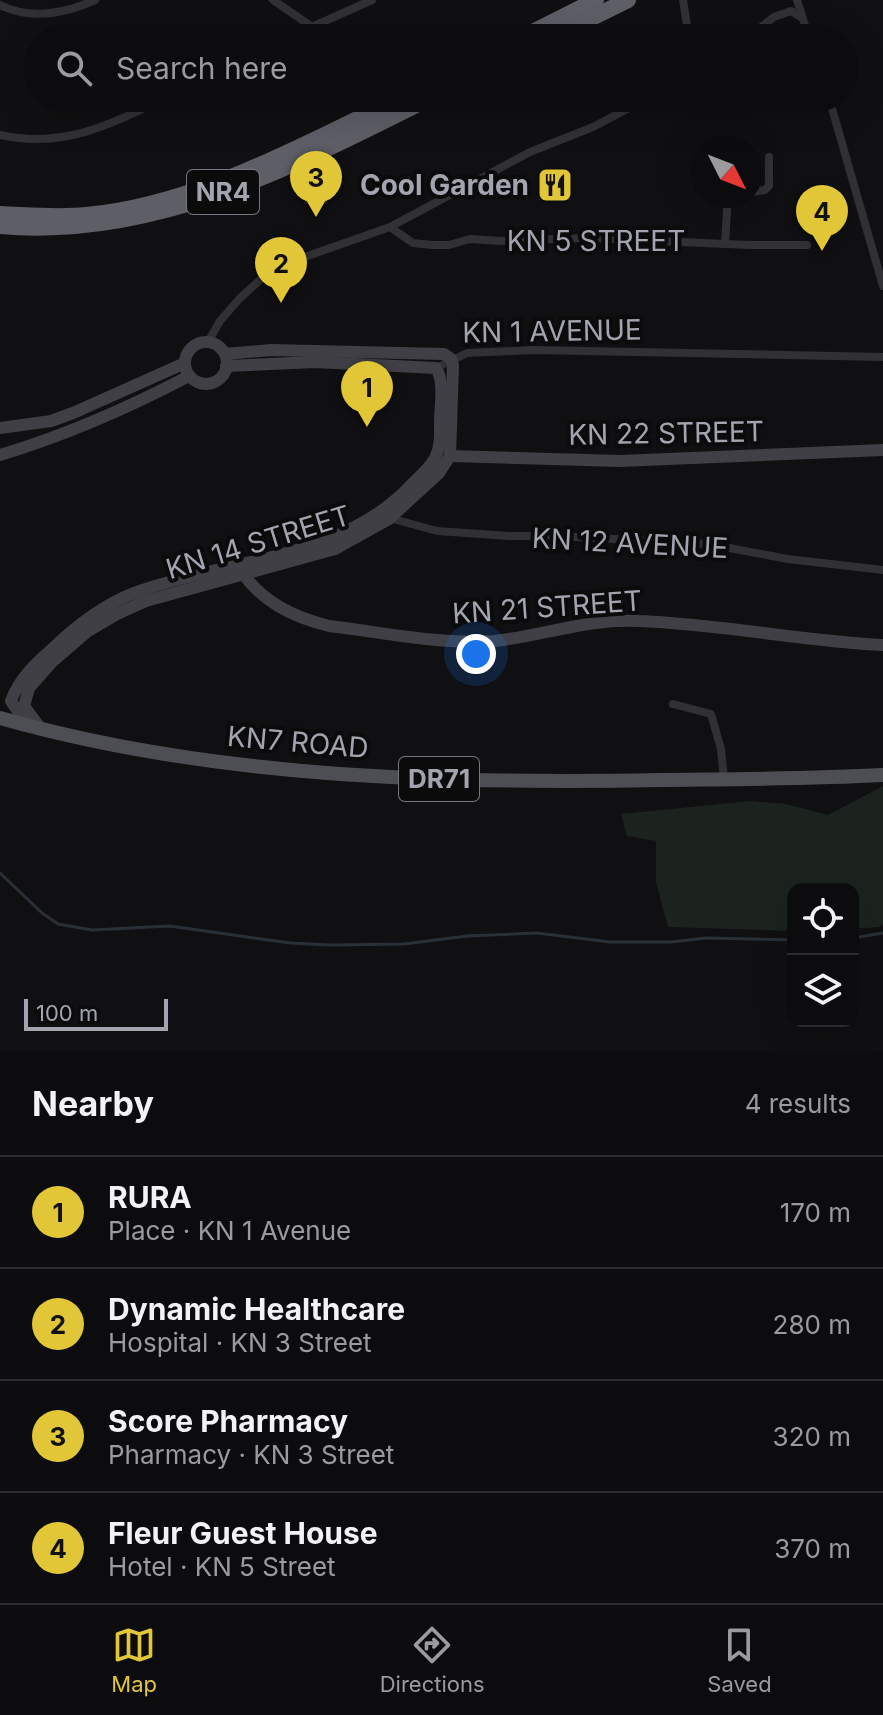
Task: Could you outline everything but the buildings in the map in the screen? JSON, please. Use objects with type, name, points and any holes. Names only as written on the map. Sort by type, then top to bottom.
[{"type":"highway","points":[[549,24],[596,0]]},
{"type":"highway","points":[[579,24],[628,0]]},
{"type":"highway","name":"NR4","points":[[0,214],[83,216],[176,195],[277,159],[372,112]]},
{"type":"highway","name":"NR4","points":[[0,226],[99,225],[168,210],[281,170],[401,112]]},
{"type":"main road","name":"KN7 ROAD","points":[[0,718],[122,749],[414,778],[564,782],[883,775]]},
{"type":"street","points":[[0,5],[39,15],[61,12],[95,0]]},
{"type":"street","points":[[273,0],[308,24]]},
{"type":"street","points":[[316,24],[372,0]]},
{"type":"street","points":[[683,0],[687,24]]},
{"type":"street","points":[[797,0],[804,24]]},
{"type":"street","points":[[765,24],[791,11],[801,17]]},
{"type":"street","points":[[0,135],[39,141],[80,134],[132,112]]},
{"type":"street","points":[[208,342],[234,305],[269,272],[390,227],[530,152],[621,112]]},
{"type":"street","points":[[833,112],[883,286]]},
{"type":"street","points":[[763,190],[769,186],[769,157]]},
{"type":"street","points":[[725,243],[727,208]]},
{"type":"street","name":"KN 5 STREET","points":[[390,227],[413,243],[432,245],[449,245],[470,239],[586,238],[807,245]]},
{"type":"street","points":[[208,342],[221,348],[225,360],[221,377],[208,384],[189,376],[185,363],[195,345],[208,342]]},
{"type":"street","name":"KN 1 AVENUE","points":[[225,360],[271,350],[441,353],[451,359],[479,352],[533,350],[883,357]]},
{"type":"street","points":[[451,359],[453,365],[443,455],[440,382],[436,368],[451,359]]},
{"type":"street","name":"KN 1 AVENUE","points":[[225,360],[436,368]]},
{"type":"street","points":[[0,428],[51,421],[185,363]]},
{"type":"street","points":[[0,455],[90,425],[189,376]]},
{"type":"street","name":"KN 22 STREET","points":[[443,455],[620,461],[883,450]]},
{"type":"street","name":"KN 14 STREET","points":[[34,727],[24,706],[29,688],[52,662],[88,631],[146,601],[329,539],[384,516],[439,473],[443,455]]},
{"type":"street","name":"KN 12 AVENUE","points":[[384,516],[423,529],[708,544],[788,559],[883,570]]},
{"type":"street","name":"KN 21 STREET","points":[[240,570],[260,594],[286,611],[329,626],[492,641],[598,622],[638,620],[814,641],[883,645]]},
{"type":"street","points":[[673,704],[711,714],[721,749],[724,779]]},
{"type":"shaded area","points":[[883,786],[883,924],[879,927],[859,929],[859,883],[787,883],[787,931],[668,927],[656,882],[656,841],[627,836],[621,814],[750,801],[786,804],[828,815]]},
{"type":"waterway","points":[[0,873],[58,924],[92,930],[170,926],[290,943],[330,945],[404,944],[467,936],[537,933],[610,942],[671,942],[706,938],[787,940]]},
{"type":"waterway","points":[[859,937],[883,933]]},
{"type":"place","name":"Cool Garden","points":[[555,185]]},
{"type":"place","name":"Score Pharmacy","points":[[316,217]]},
{"type":"place","name":"Fleur Guest House","points":[[822,251]]},
{"type":"place","name":"Dynamic Healthcare","points":[[281,303]]},
{"type":"place","name":"RURA","points":[[367,427]]}]
